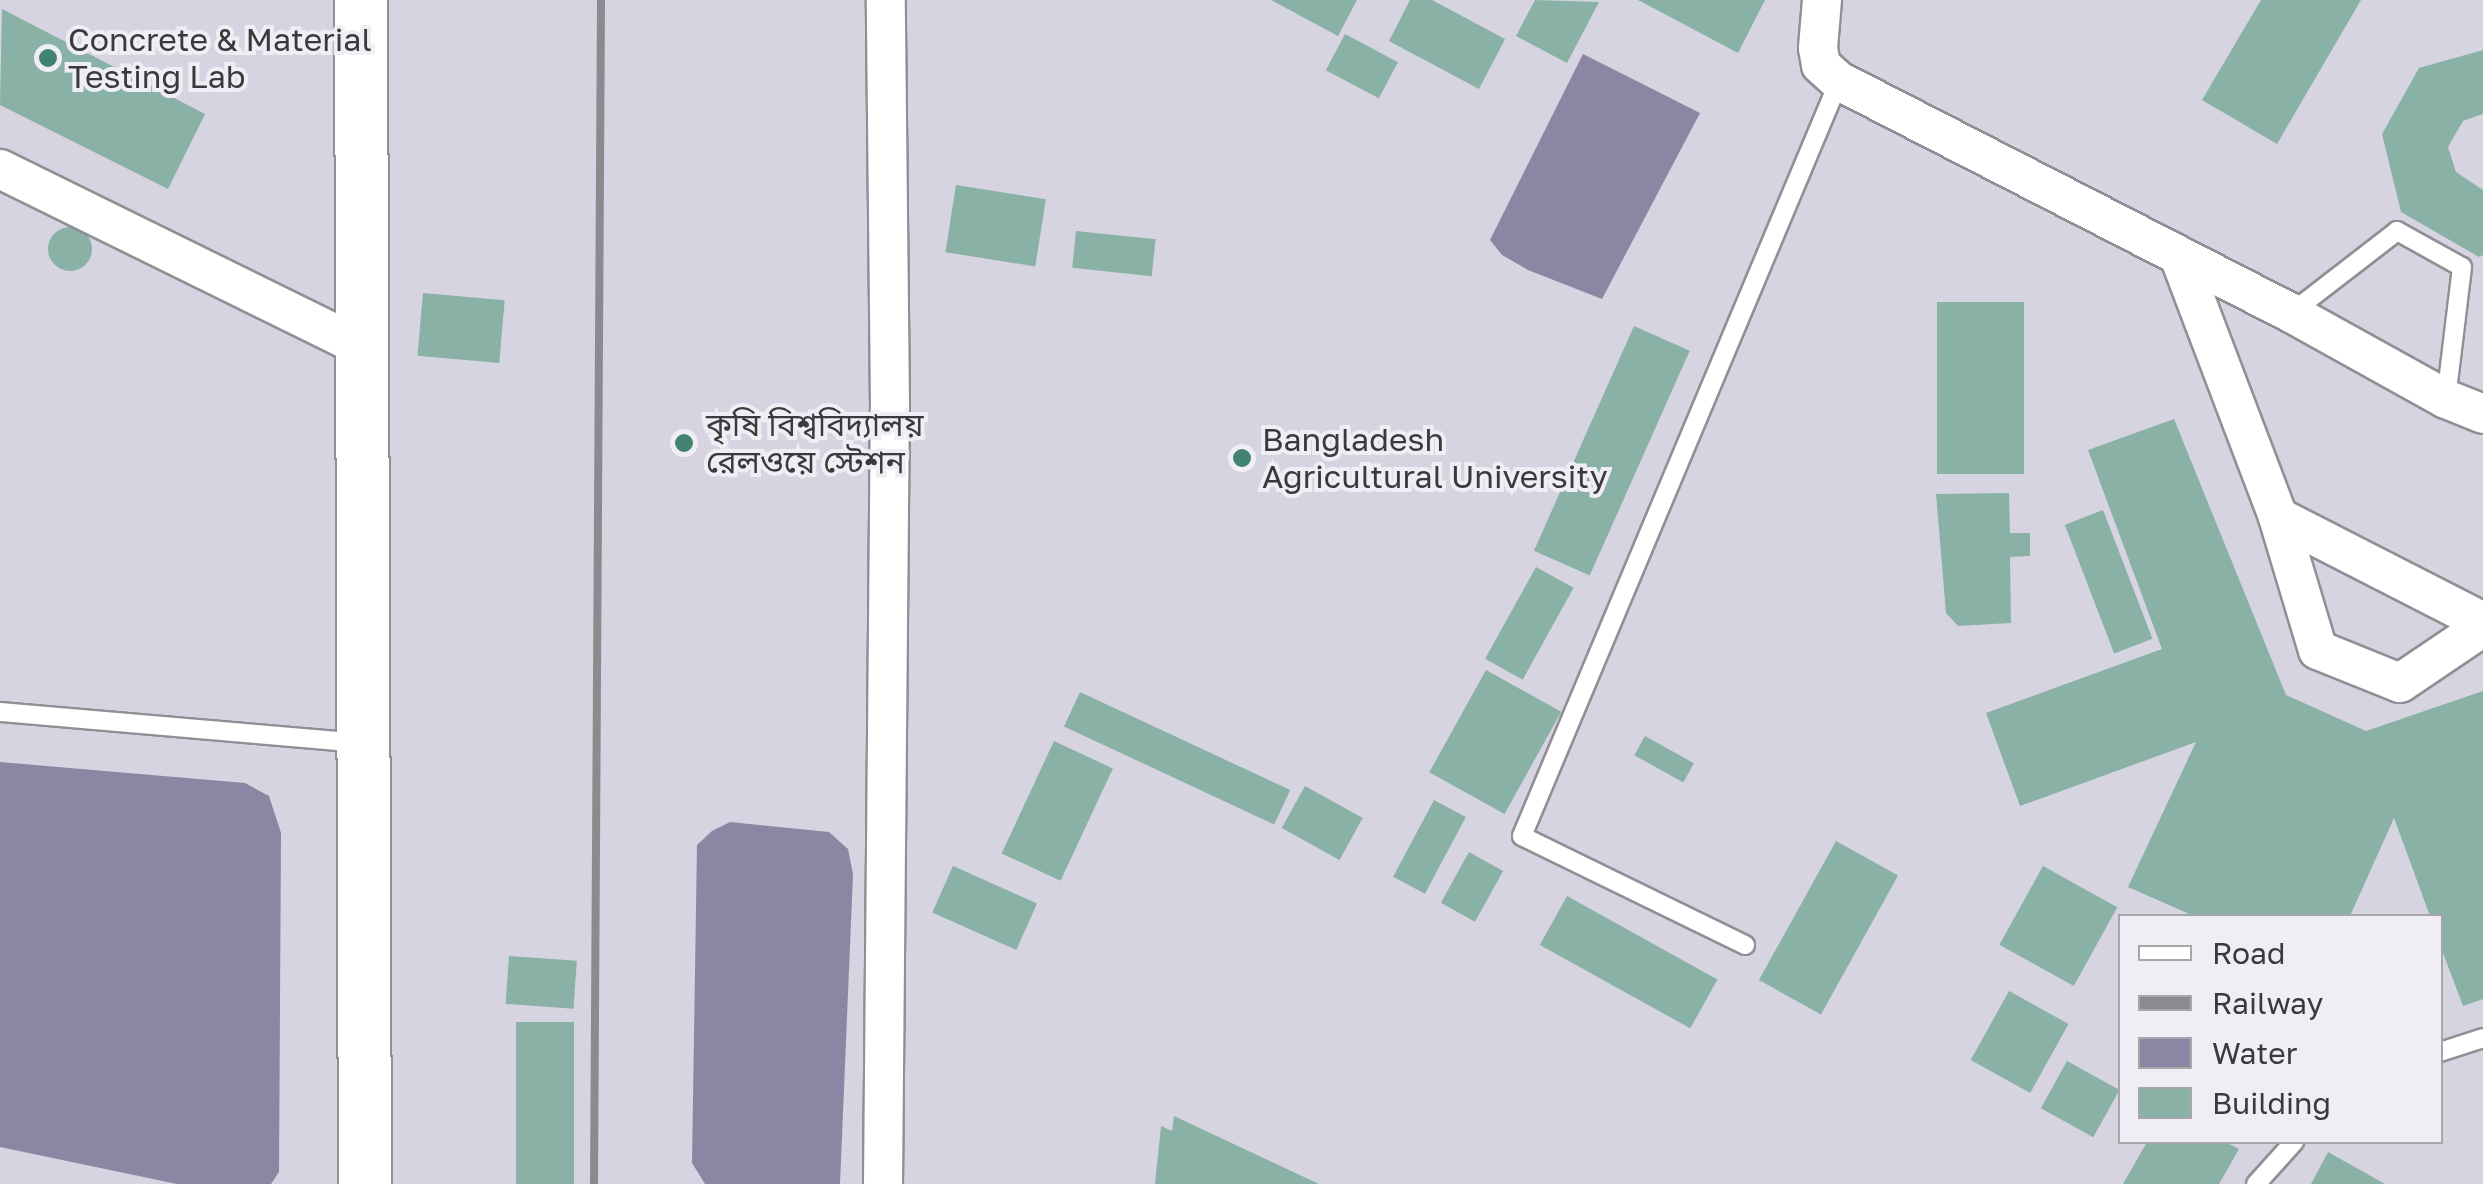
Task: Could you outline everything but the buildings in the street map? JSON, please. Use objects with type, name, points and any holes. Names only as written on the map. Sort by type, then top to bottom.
[{"type":"street","points":[[361,0],[364,1184]]},
{"type":"street","points":[[884,1184],[890,425],[886,0]]},
{"type":"street","points":[[1822,0],[1821,65],[1839,81],[2291,313],[2446,400],[2483,414]]},
{"type":"street","points":[[0,170],[361,347]]},
{"type":"street","points":[[2179,256],[2278,517],[2318,650],[2400,683],[2483,625],[2278,517]]},
{"type":"lane","points":[[1744,945],[1522,836],[1839,81]]},
{"type":"lane","points":[[2291,313],[2397,231],[2462,267],[2446,400]]},
{"type":"lane","points":[[0,712],[361,744]]},
{"type":"lane","points":[[2443,1051],[2483,1038]]},
{"type":"lane","points":[[2256,1184],[2292,1144]]},
{"type":"shaded area","name":"Bangladesh Agricultural University","points":[[0,0],[2483,0],[2483,1184],[0,1184]]},
{"type":"water","points":[[1583,54],[1700,113],[1602,299],[1528,270],[1502,255],[1490,240]]},
{"type":"water","points":[[0,762],[245,783],[269,796],[281,833],[279,1172],[271,1184],[177,1184],[0,1147]]},
{"type":"water","points":[[730,822],[829,832],[848,849],[853,874],[840,1184],[705,1184],[692,1163],[697,845]]},
{"type":"railway","points":[[594,1184],[601,0]]},
{"type":"place","name":"Concrete & Material Testing Lab","points":[[48,58]]},
{"type":"place","name":"কৃষি বিশ্ববিদ্যালয় রেলওয়ে স্টেশন","points":[[684,443]]},
{"type":"place","name":"Bangladesh Agricultural University","points":[[1242,458]]}]
